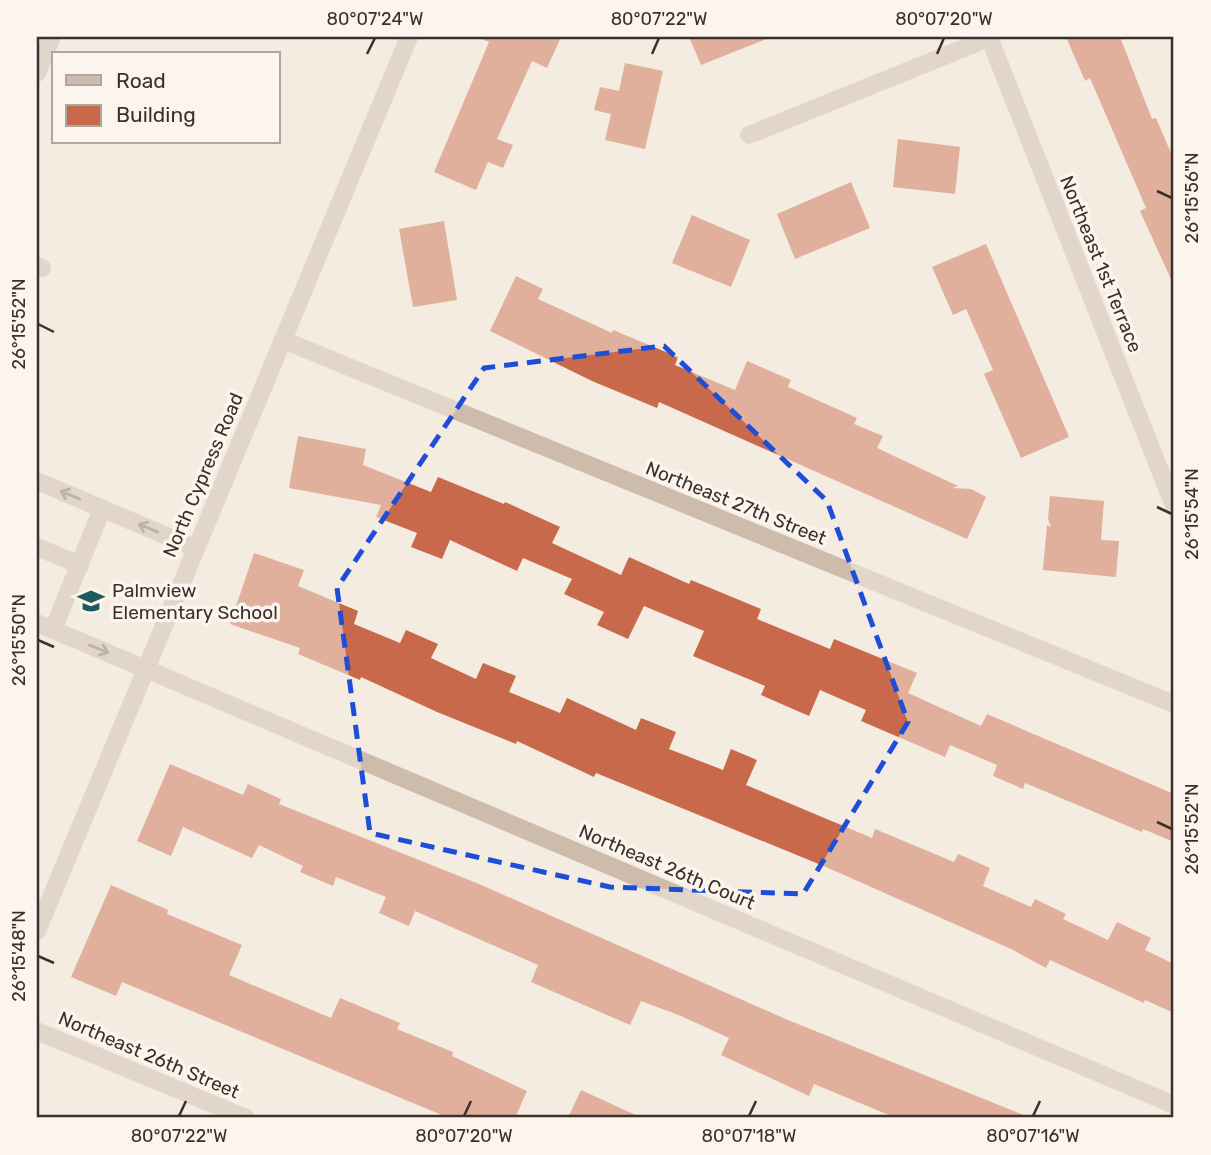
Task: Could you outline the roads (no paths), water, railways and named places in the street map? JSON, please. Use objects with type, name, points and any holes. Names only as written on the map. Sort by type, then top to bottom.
[{"type":"street","points":[[37,73],[52,37]]},
{"type":"street","name":"North Cypress Road","points":[[37,931],[144,668],[409,37]]},
{"type":"street","points":[[749,135],[989,37]]},
{"type":"street","name":"Northeast 1st Terrace","points":[[989,37],[1174,506]]},
{"type":"street","name":"Northeast 27th Street","points":[[283,340],[1174,704]]},
{"type":"street","points":[[37,481],[195,548]]},
{"type":"street","points":[[45,627],[80,565],[102,509]]},
{"type":"street","points":[[37,547],[80,565]]},
{"type":"street","name":"Northeast 26th Court","points":[[45,627],[1174,1105]]},
{"type":"street","name":"Northeast 26th Street","points":[[37,1031],[246,1118]]},
{"type":"place","name":"Palmview Elementary School","points":[[91,601]]}]
